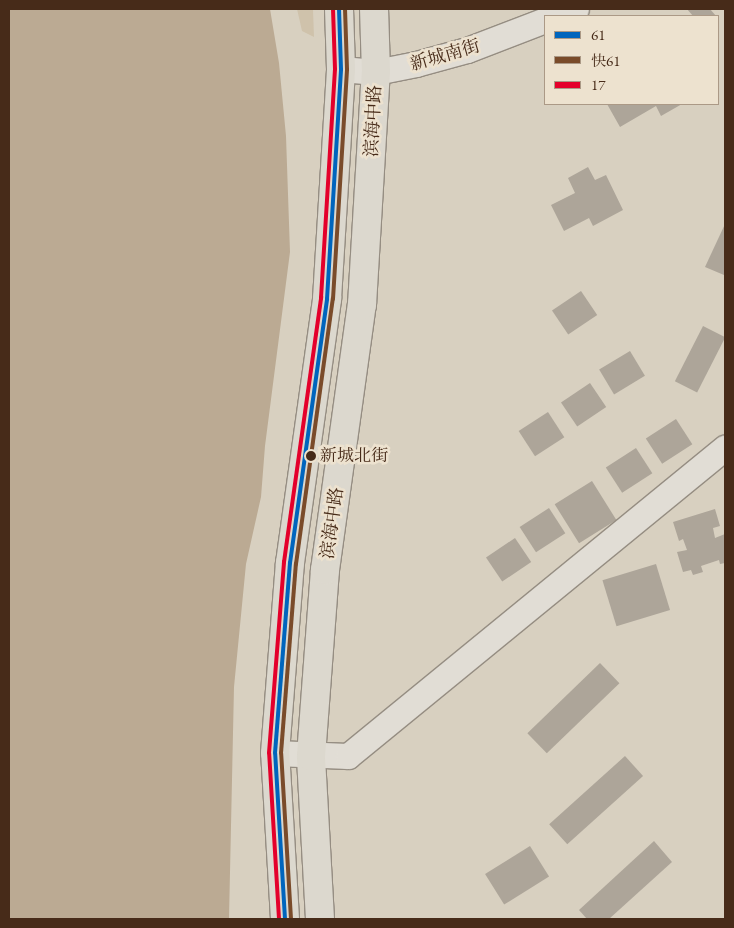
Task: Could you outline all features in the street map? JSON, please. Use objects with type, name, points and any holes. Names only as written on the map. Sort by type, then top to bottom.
[{"type":"main road","name":"滨海中路","points":[[285,919],[275,753],[290,563],[327,298],[341,69],[339,9]]},
{"type":"main road","name":"滨海中路","points":[[320,919],[310,756],[325,570],[362,306],[376,72],[374,9]]},
{"type":"street","points":[[559,15],[576,9]]},
{"type":"street","name":"新城南街","points":[[341,69],[376,72],[467,50],[544,20]]},
{"type":"street","points":[[275,753],[310,756],[348,756],[725,448]]},
{"type":"shaded area","points":[[9,9],[270,9],[279,63],[286,136],[290,252],[265,446],[261,497],[246,564],[234,687],[229,919],[9,919]]},
{"type":"shaded area","points":[[297,9],[313,9],[314,37],[302,31]]},
{"type":"building","points":[[687,9],[710,9],[715,15],[692,15]]},
{"type":"building","points":[[608,105],[680,105],[661,116],[656,106],[620,127]]},
{"type":"building","points":[[588,167],[595,180],[606,175],[623,210],[593,226],[589,218],[564,231],[551,205],[575,193],[568,178]]},
{"type":"building","points":[[725,224],[725,272],[724,275],[705,267]]},
{"type":"building","points":[[581,291],[597,315],[568,335],[552,311]]},
{"type":"building","points":[[703,326],[725,338],[697,393],[675,381]]},
{"type":"building","points":[[630,351],[645,376],[614,394],[599,370]]},
{"type":"building","points":[[590,383],[606,407],[577,427],[561,403]]},
{"type":"building","points":[[548,412],[564,437],[535,456],[519,431]]},
{"type":"building","points":[[676,419],[692,444],[662,464],[646,439]]},
{"type":"building","points":[[636,448],[652,473],[622,493],[606,468]]},
{"type":"building","points":[[592,481],[616,520],[579,543],[555,504]]},
{"type":"building","points":[[549,508],[565,533],[536,552],[520,527]]},
{"type":"building","points":[[715,509],[720,526],[713,528],[715,538],[725,534],[725,563],[720,564],[719,560],[701,566],[703,572],[693,575],[691,570],[683,572],[677,552],[687,550],[683,539],[679,541],[673,522]]},
{"type":"building","points":[[515,538],[531,562],[502,582],[486,558]]},
{"type":"building","points":[[656,564],[670,610],[616,626],[602,580]]},
{"type":"building","points":[[600,663],[619,683],[547,753],[527,733]]},
{"type":"building","points":[[625,756],[643,776],[567,844],[549,824]]},
{"type":"building","points":[[654,841],[672,862],[609,919],[587,919],[579,910]]},
{"type":"building","points":[[530,846],[549,877],[504,905],[485,874]]},
{"type":"transit line","name":"17","points":[[279,919],[269,753],[284,562],[321,298],[335,69],[333,9]]},
{"type":"transit line","name":"61","points":[[285,919],[275,753],[290,563],[327,299],[341,69],[339,9]]},
{"type":"transit line","name":"快61","points":[[291,919],[281,753],[296,564],[333,299],[347,69],[345,9]]},
{"type":"place","name":"新城北街","points":[[311,456]]}]
